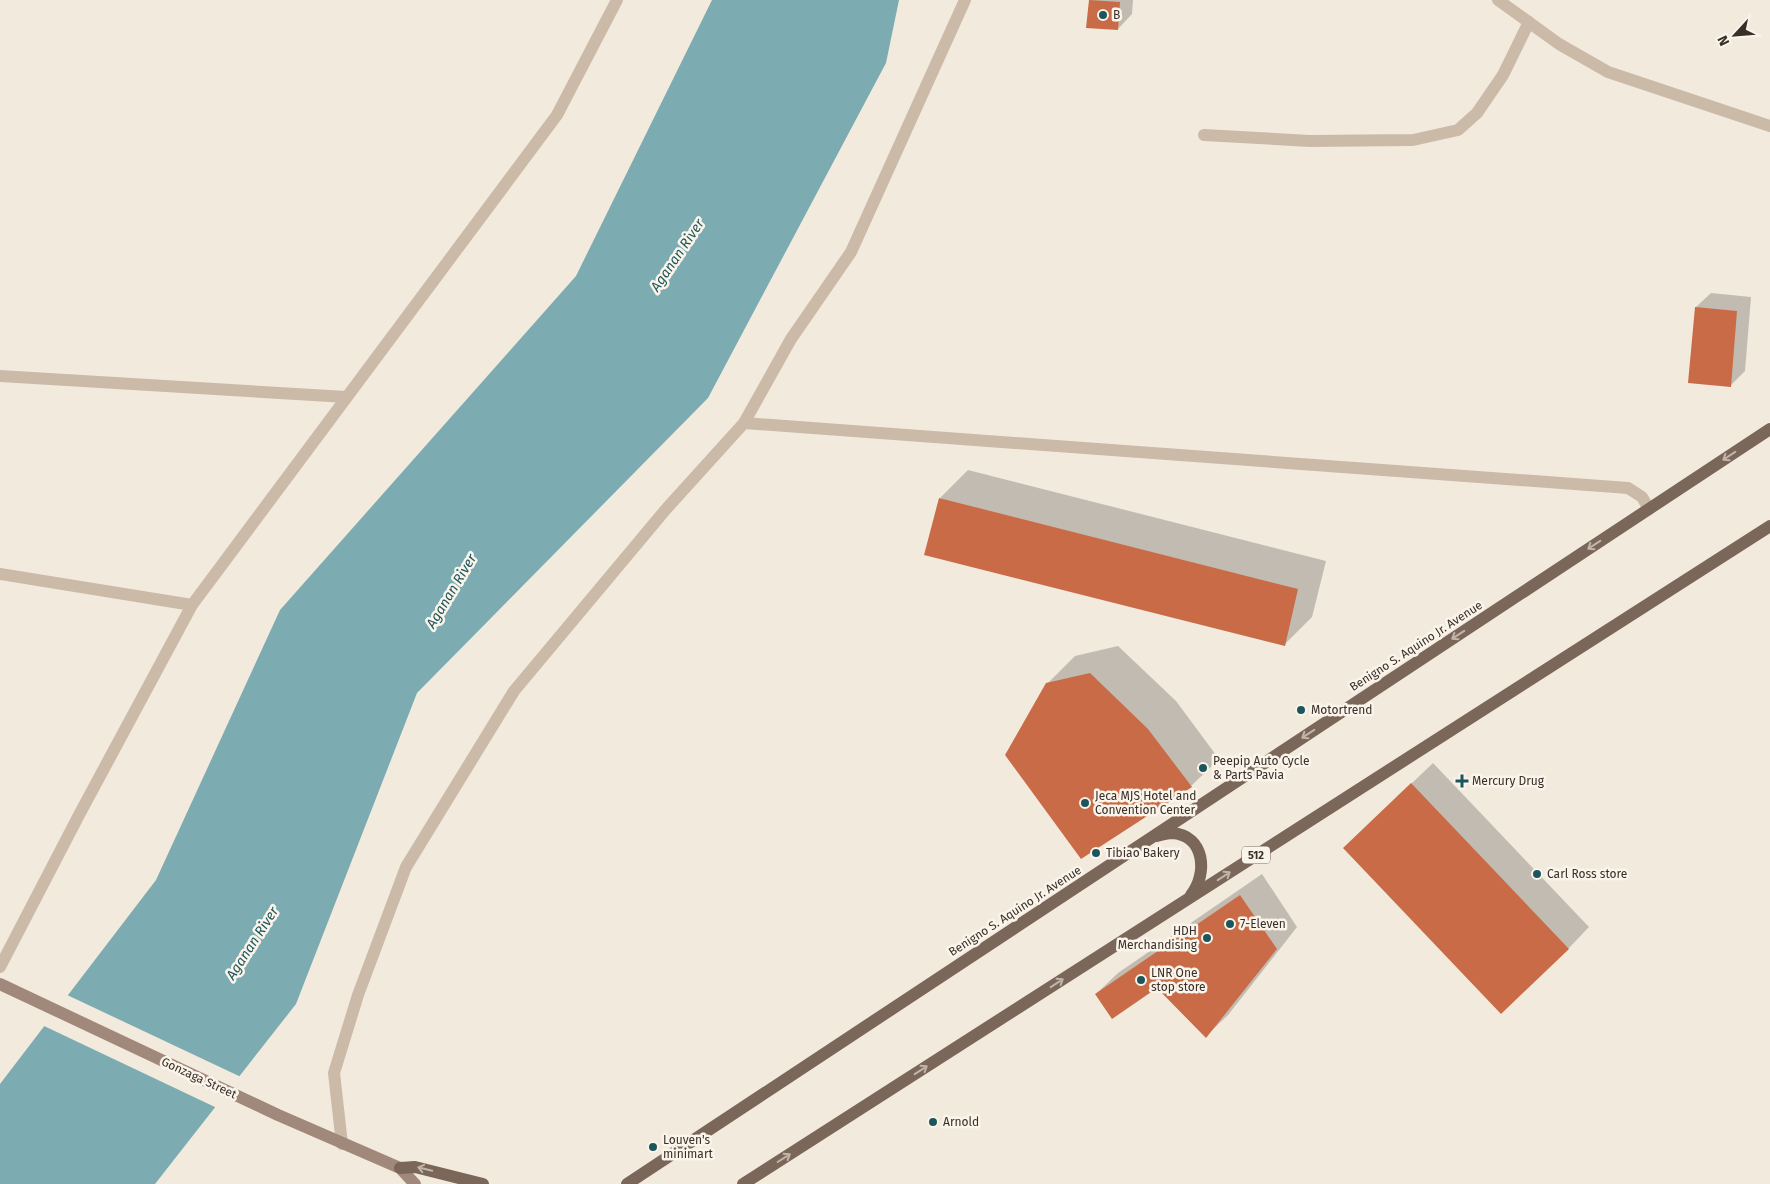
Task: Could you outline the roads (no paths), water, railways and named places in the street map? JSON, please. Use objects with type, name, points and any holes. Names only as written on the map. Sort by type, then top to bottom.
[{"type":"main road","name":"Benigno S. Aquino Jr. Avenue","points":[[626,1184],[1770,429]]},
{"type":"main road","name":"512","points":[[743,1184],[1770,526]]},
{"type":"main road","points":[[1151,838],[1172,833],[1187,837],[1198,848],[1203,863],[1200,879],[1196,889],[1186,900]]},
{"type":"main road","name":"Gonzaga Street","points":[[3,986],[278,1115],[400,1168]]},
{"type":"main road","points":[[400,1168],[415,1167],[483,1184]]},
{"type":"main road","points":[[400,1168],[415,1184]]},
{"type":"street","points":[[0,966],[192,605],[557,115],[617,0]]},
{"type":"street","points":[[342,1144],[334,1073],[358,995],[406,867],[514,691],[667,508],[744,424],[791,339],[851,252],[965,0]]},
{"type":"street","points":[[1498,0],[1559,44],[1608,72],[1770,126]]},
{"type":"street","points":[[1204,134],[1310,141],[1413,140],[1458,130],[1477,113],[1503,75],[1529,22]]},
{"type":"street","points":[[0,376],[346,397]]},
{"type":"street","points":[[744,424],[1628,488],[1642,497],[1649,509]]},
{"type":"street","points":[[0,574],[192,605]]},
{"type":"water","name":"Aganan River","points":[[712,0],[899,0],[886,63],[708,398],[417,693],[296,1004],[155,1184],[0,1184],[0,1084],[156,880],[280,610],[576,276]]},
{"type":"place","name":"B","points":[[1103,15]]},
{"type":"place","name":"Motortrend","points":[[1301,710]]},
{"type":"place","name":"Peepip Auto Cycle & Parts Pavia","points":[[1203,768]]},
{"type":"place","name":"Mercury Drug","points":[[1462,781]]},
{"type":"place","name":"Jeca MJS Hotel and Convention Center","points":[[1085,803]]},
{"type":"place","name":"Tibiao Bakery","points":[[1096,853]]},
{"type":"place","name":"Carl Ross store","points":[[1537,874]]},
{"type":"place","name":"7-Eleven","points":[[1230,924]]},
{"type":"place","name":"HDH Merchandising","points":[[1207,938]]},
{"type":"place","name":"LNR One stop store","points":[[1141,980]]},
{"type":"place","name":"Arnold","points":[[933,1122]]},
{"type":"place","name":"Louven's minimart","points":[[653,1147]]}]
